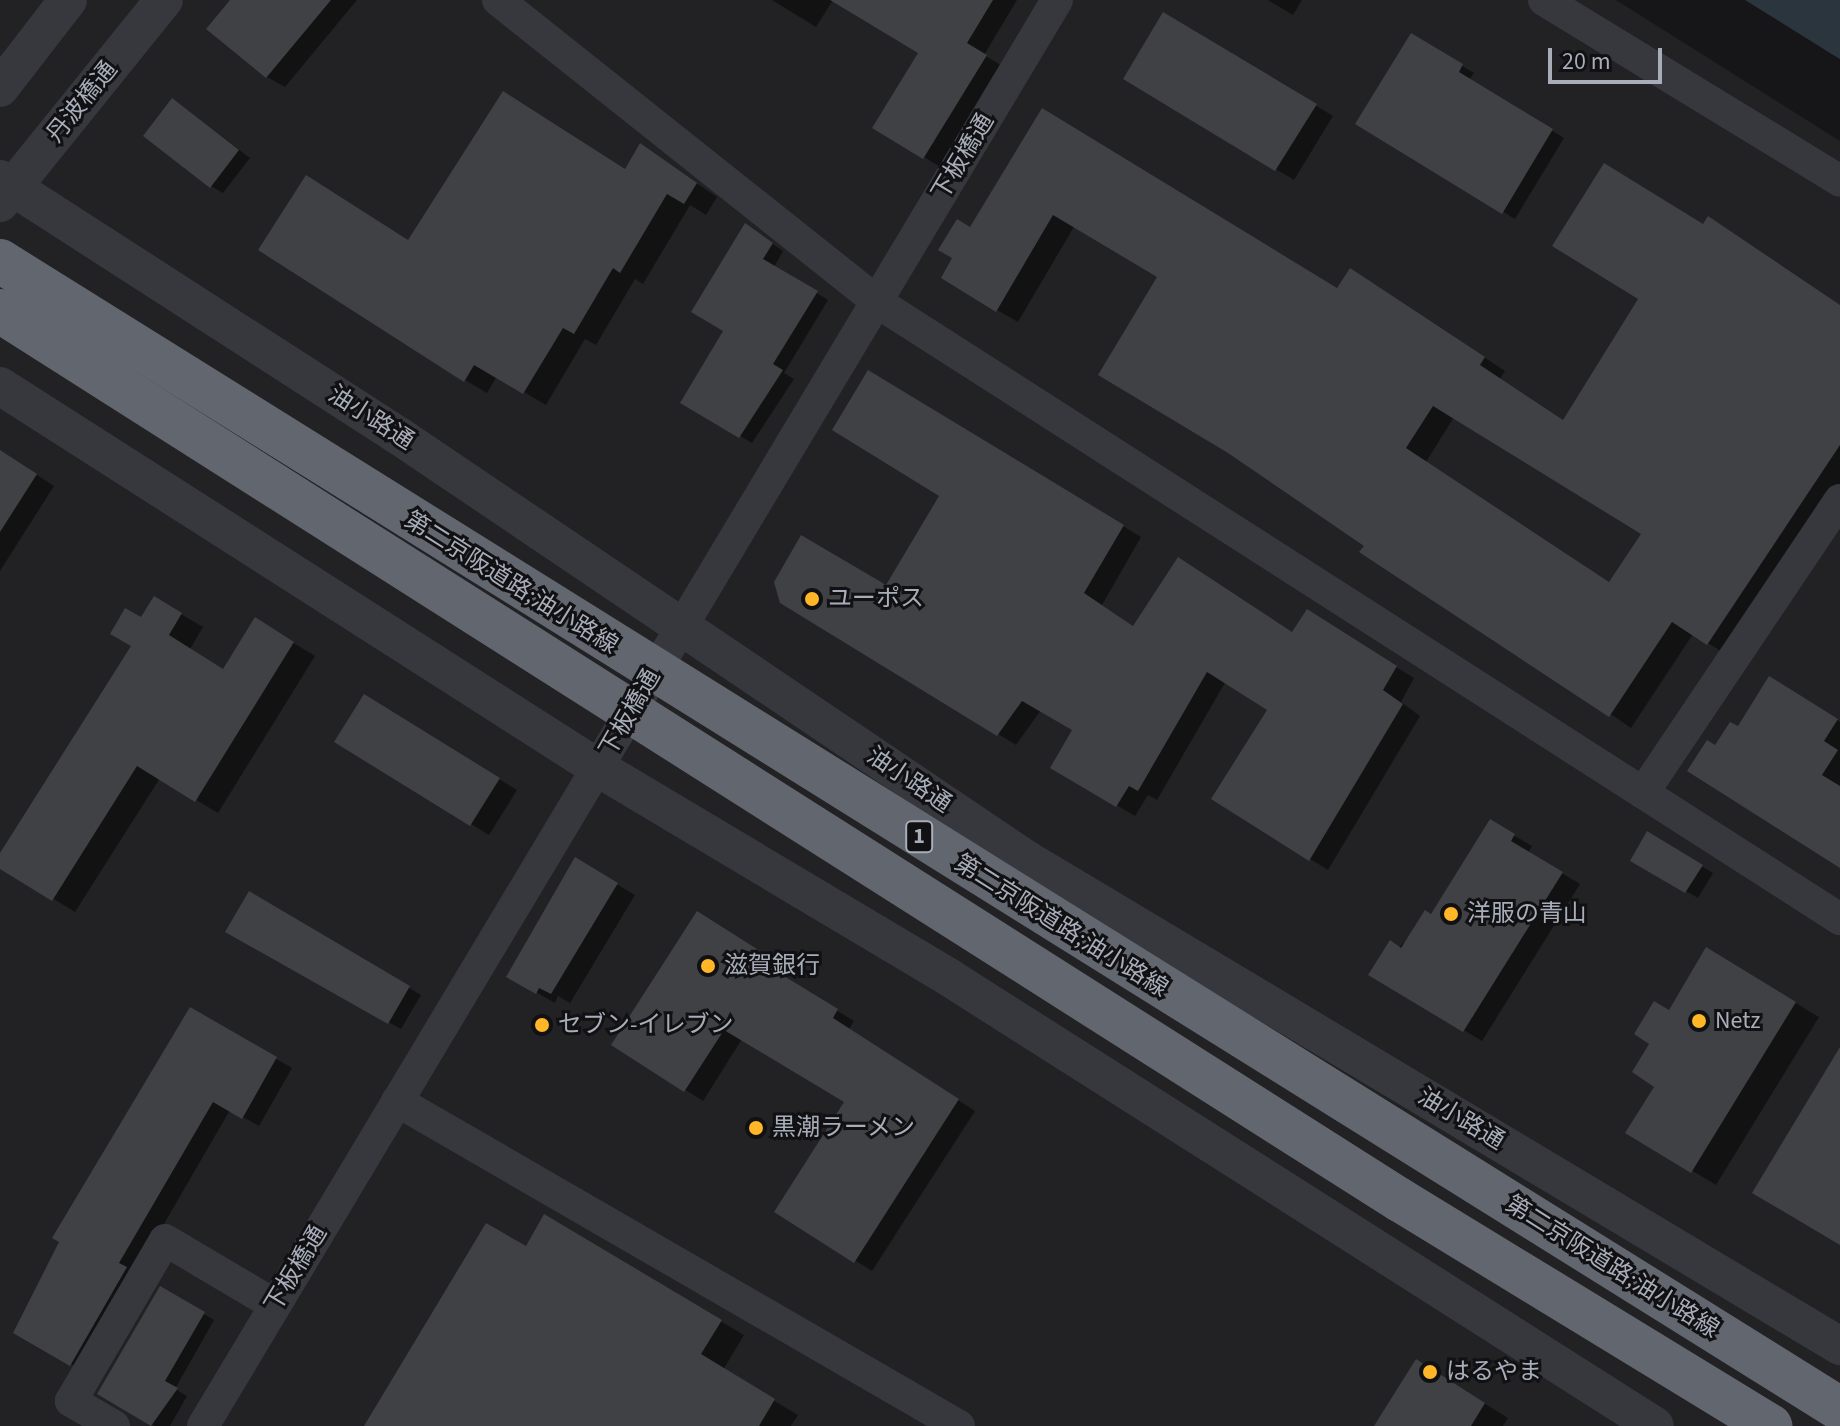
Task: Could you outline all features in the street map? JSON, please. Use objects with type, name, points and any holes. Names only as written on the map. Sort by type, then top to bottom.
[{"type":"highway","name":"第二京阪道路;油小路線","points":[[0,261],[1840,1409]]},
{"type":"highway","name":"第二京阪道路;油小路線","points":[[0,311],[1400,1200],[1770,1426]]},
{"type":"street","points":[[0,88],[68,0]]},
{"type":"street","name":"丹波橋通","points":[[4,190],[164,0]]},
{"type":"street","points":[[498,0],[877,302],[1840,919]]},
{"type":"street","name":"下板橋通","points":[[203,1426],[1057,0]]},
{"type":"street","points":[[1544,0],[1840,181]]},
{"type":"street","name":"油小路通","points":[[4,190],[399,436],[1026,859],[1840,1346]]},
{"type":"street","points":[[0,386],[598,768],[950,978],[1655,1426]]},
{"type":"street","points":[[1643,793],[1840,500]]},
{"type":"street","points":[[397,1101],[923,1416],[959,1426]]},
{"type":"street","points":[[114,1426],[71,1401],[165,1240],[275,1305]]},
{"type":"shaded area","points":[[0,0],[1616,0],[1840,141],[1840,1426],[0,1426]]},
{"type":"shaded area","points":[[1745,0],[1840,0],[1840,59],[1830,53]]},
{"type":"building","points":[[230,0],[331,0],[266,78],[206,29]]},
{"type":"building","points":[[830,0],[993,0],[967,43],[987,55],[923,159],[872,128],[918,53]]},
{"type":"building","points":[[1163,12],[1317,104],[1275,171],[1123,79]]},
{"type":"building","points":[[1411,33],[1463,64],[1459,72],[1553,129],[1502,214],[1355,124]]},
{"type":"building","points":[[503,91],[625,169],[640,143],[697,183],[684,204],[667,194],[620,273],[613,268],[574,334],[563,328],[523,394],[474,365],[464,382],[258,250],[306,175],[408,240]]},
{"type":"building","points":[[172,98],[239,150],[210,188],[143,136]]},
{"type":"building","points":[[1042,108],[1337,288],[1350,268],[1485,357],[1480,365],[1563,420],[1638,299],[1552,246],[1604,163],[1703,224],[1708,216],[1840,305],[1840,445],[1707,645],[1672,622],[1609,717],[1359,552],[1364,546],[1228,453],[1098,375],[1157,277],[1053,215],[996,312],[941,278],[952,258],[938,250],[957,219],[970,227]],"holes":[[[1433,406],[1641,534],[1609,582],[1406,448]]]},
{"type":"building","points":[[745,223],[773,243],[763,259],[818,291],[773,364],[783,370],[739,438],[680,403],[723,331],[691,312]]},
{"type":"building","points":[[868,370],[1124,525],[1084,593],[1133,626],[1178,557],[1292,632],[1307,609],[1397,666],[1383,690],[1403,704],[1309,861],[1211,799],[1267,710],[1207,672],[1138,791],[1129,786],[1116,807],[1050,768],[1072,730],[1022,701],[997,736],[780,603],[774,582],[801,535],[886,585],[939,496],[832,430]]},
{"type":"building","points":[[0,450],[37,474],[0,532]]},
{"type":"building","points":[[154,596],[182,613],[169,635],[223,669],[255,617],[294,642],[195,802],[137,766],[52,901],[0,869],[0,853],[131,646],[110,634],[125,608],[141,617]]},
{"type":"building","points":[[1769,676],[1838,719],[1824,741],[1838,750],[1822,775],[1840,786],[1840,868],[1687,771],[1707,740],[1715,745],[1730,722],[1738,726]]},
{"type":"building","points":[[364,694],[500,778],[470,826],[334,742]]},
{"type":"building","points":[[1490,819],[1515,834],[1511,841],[1563,872],[1463,1032],[1368,975],[1390,940],[1401,948],[1425,910],[1431,914]]},
{"type":"building","points":[[1647,831],[1703,865],[1685,893],[1630,861]]},
{"type":"building","points":[[575,857],[618,883],[551,994],[539,988],[536,994],[506,977]]},
{"type":"building","points":[[249,891],[410,986],[388,1024],[225,932]]},
{"type":"building","points":[[697,911],[771,958],[766,965],[838,1009],[833,1018],[959,1099],[854,1263],[774,1212],[844,1102],[724,1030],[684,1092],[611,1045]]},
{"type":"building","points":[[1706,947],[1796,1002],[1691,1173],[1625,1133],[1654,1087],[1632,1072],[1649,1044],[1634,1034],[1654,1001],[1669,1010]]},
{"type":"building","points":[[190,1007],[277,1057],[242,1119],[213,1102],[119,1263],[127,1267],[70,1366],[13,1333],[59,1242],[52,1238]]},
{"type":"building","points":[[1840,1047],[1840,1245],[1752,1193]]},
{"type":"building","points":[[544,1214],[722,1320],[701,1354],[775,1399],[759,1426],[364,1426],[486,1223],[526,1246]]},
{"type":"building","points":[[160,1286],[205,1312],[165,1381],[178,1388],[151,1426],[97,1394]]},
{"type":"building","name":"はるやま","points":[[1416,1359],[1485,1403],[1471,1426],[1374,1426]]},
{"type":"place","name":"ユーポス","points":[[812,599]]},
{"type":"place","name":"洋服の青山","points":[[1451,914]]},
{"type":"place","name":"滋賀銀行","points":[[708,966]]},
{"type":"place","name":"Netz","points":[[1699,1021]]},
{"type":"place","name":"セブン-イレブン","points":[[542,1025]]},
{"type":"place","name":"黒潮ラーメン","points":[[756,1128]]},
{"type":"place","name":"はるやま","points":[[1430,1372]]}]
